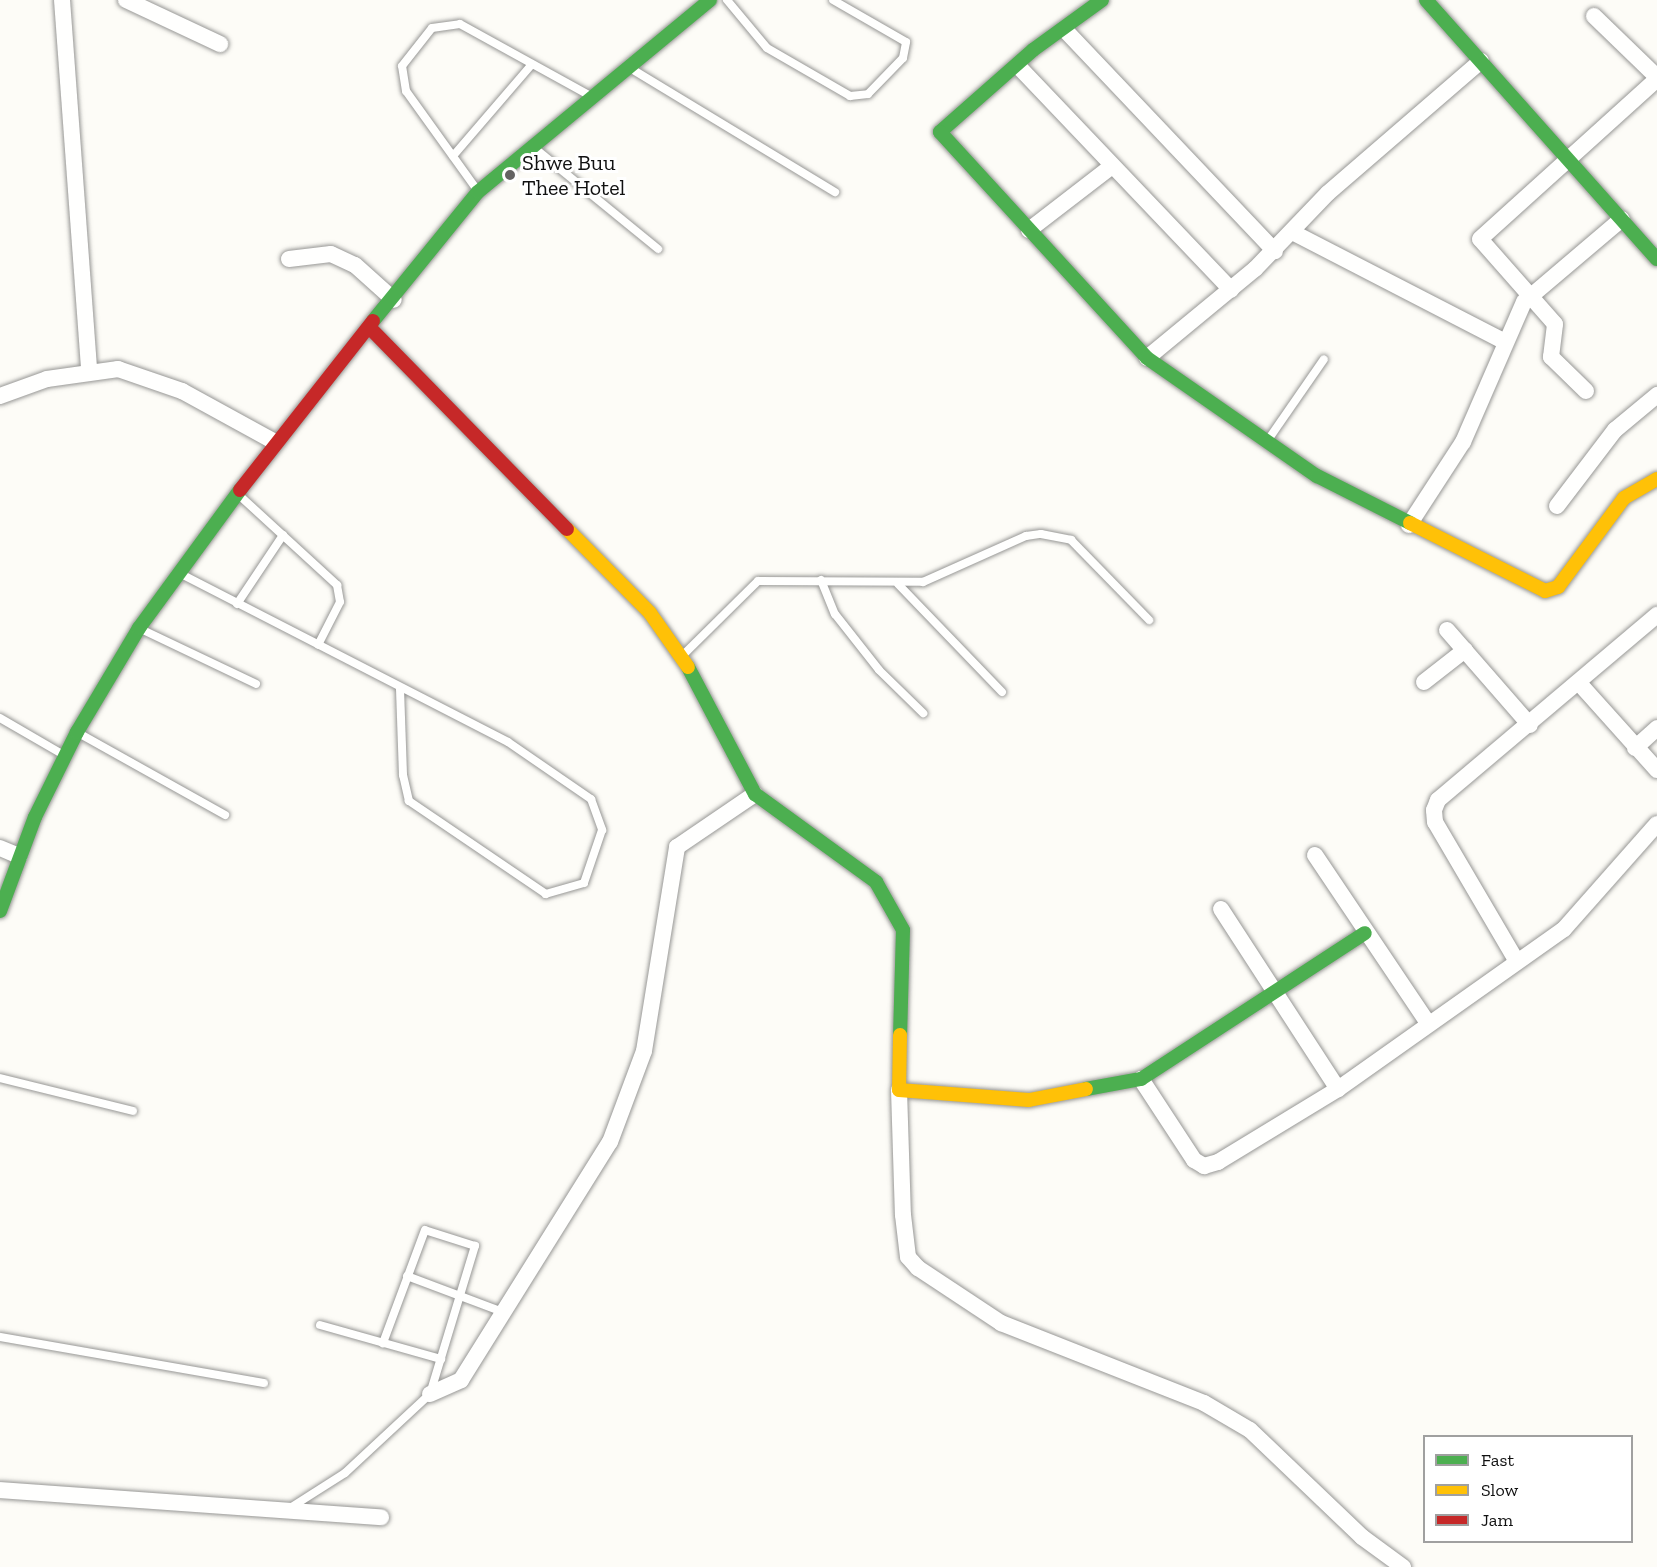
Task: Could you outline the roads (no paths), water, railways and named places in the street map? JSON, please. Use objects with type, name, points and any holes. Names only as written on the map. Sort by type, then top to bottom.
[{"type":"main road","points":[[0,911],[19,855],[77,732],[139,628],[275,442],[371,329],[478,192],[590,95],[710,0]]},
{"type":"main road","points":[[1101,0],[940,132],[1147,358],[1266,443],[1409,525],[1552,591],[1624,498],[1657,479]]},
{"type":"main road","points":[[1426,0],[1481,61],[1563,159],[1622,219],[1657,259]]},
{"type":"main road","points":[[371,329],[650,613],[682,656],[755,794],[876,882],[903,930],[899,1090],[1029,1100],[1141,1079],[1365,933]]},
{"type":"street","points":[[62,0],[89,371]]},
{"type":"street","points":[[126,0],[220,44]]},
{"type":"street","points":[[1586,391],[1551,357],[1556,328],[1533,293],[1484,250],[1480,239],[1563,159],[1657,78],[1594,16]]},
{"type":"street","points":[[1065,30],[1275,251]]},
{"type":"street","points":[[1147,358],[1275,251],[1294,233],[1328,193],[1481,61]]},
{"type":"street","points":[[1018,66],[1231,290]]},
{"type":"street","points":[[1029,230],[1112,166]]},
{"type":"street","points":[[1409,525],[1463,442],[1504,342],[1533,293],[1622,219]]},
{"type":"street","points":[[1294,233],[1504,342]]},
{"type":"street","points":[[289,259],[331,254],[355,265],[394,300]]},
{"type":"street","points":[[0,396],[89,371],[118,369],[182,391],[275,442]]},
{"type":"street","points":[[1557,506],[1616,430],[1657,395]]},
{"type":"street","points":[[1516,960],[1435,822],[1434,810],[1438,800],[1530,725],[1657,615]]},
{"type":"street","points":[[1447,630],[1530,725]]},
{"type":"street","points":[[1424,682],[1465,650]]},
{"type":"street","points":[[1579,683],[1657,770]]},
{"type":"street","points":[[1635,748],[1657,728]]},
{"type":"street","points":[[430,1394],[461,1380],[503,1312],[529,1280],[610,1142],[644,1051],[677,847],[755,794]]},
{"type":"street","points":[[1141,1079],[1194,1160],[1204,1166],[1338,1089],[1516,960],[1564,929],[1657,824]]},
{"type":"street","points":[[0,848],[19,855]]},
{"type":"street","points":[[1315,855],[1365,933],[1428,1023]]},
{"type":"street","points":[[1221,909],[1338,1089]]},
{"type":"street","points":[[899,1090],[903,1215],[908,1257],[918,1268],[1001,1323],[1204,1403],[1250,1430],[1337,1515],[1403,1567]]},
{"type":"street","points":[[0,1490],[381,1517]]},
{"type":"lane","points":[[728,0],[767,48],[850,96],[868,94],[903,58],[906,42],[833,0]]},
{"type":"lane","points":[[478,192],[406,91],[402,66],[432,28],[460,24],[590,95]]},
{"type":"lane","points":[[453,156],[532,64]]},
{"type":"lane","points":[[626,66],[835,192]]},
{"type":"lane","points":[[532,146],[658,249]]},
{"type":"lane","points":[[1266,443],[1324,359]]},
{"type":"lane","points":[[238,494],[340,594],[318,645]]},
{"type":"lane","points":[[682,656],[749,585],[772,578],[898,584],[922,582],[1026,536],[1050,534],[1071,540],[1149,620]]},
{"type":"lane","points":[[237,604],[283,536]]},
{"type":"lane","points":[[179,573],[508,742],[591,799],[602,830],[584,883],[546,894],[409,801],[403,775],[400,688]]},
{"type":"lane","points":[[821,580],[835,614],[872,661],[923,713]]},
{"type":"lane","points":[[898,584],[1002,692]]},
{"type":"lane","points":[[139,628],[256,684]]},
{"type":"lane","points":[[0,718],[65,756]]},
{"type":"lane","points":[[77,732],[225,814]]},
{"type":"lane","points":[[0,1078],[133,1111]]},
{"type":"lane","points":[[287,1510],[345,1473],[430,1394],[475,1246],[439,1230],[425,1230],[383,1343]]},
{"type":"lane","points":[[407,1276],[462,1292],[503,1312]]},
{"type":"lane","points":[[320,1325],[441,1359]]},
{"type":"lane","points":[[0,1337],[264,1383]]},
{"type":"place","name":"Shwe Buu Thee Hotel","points":[[510,175]]}]
